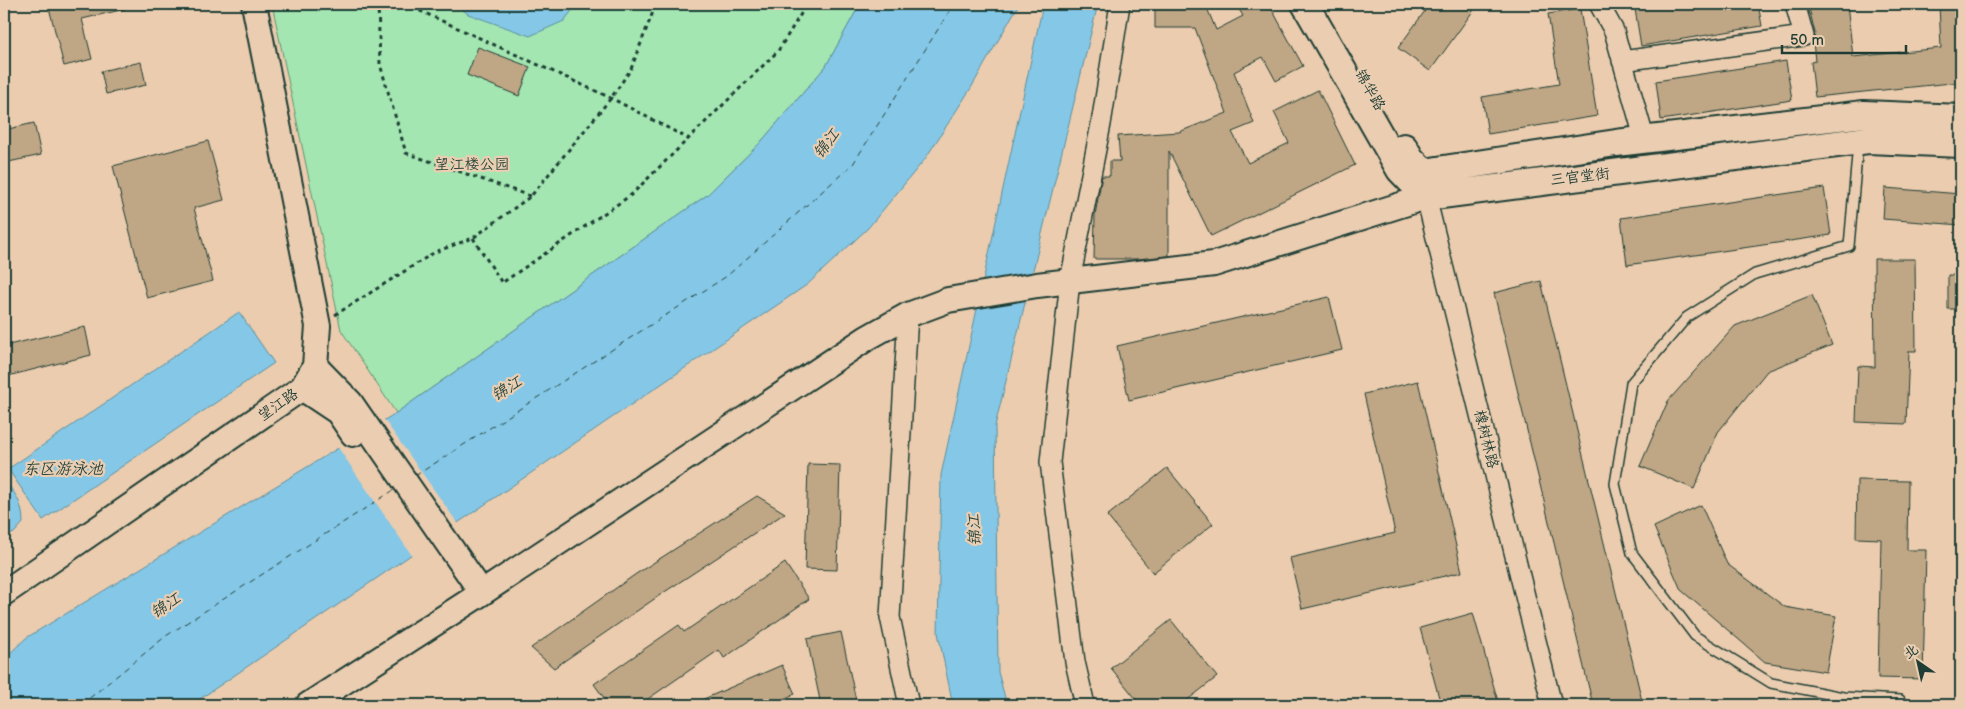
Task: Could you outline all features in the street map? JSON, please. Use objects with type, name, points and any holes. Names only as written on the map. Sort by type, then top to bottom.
[{"type":"main road","points":[[1305,4],[1400,170],[1425,185]]},
{"type":"main road","name":"锦华路","points":[[1320,4],[1425,185]]},
{"type":"main road","name":"三官堂街","points":[[1425,185],[1607,144],[1864,114],[1961,118]]},
{"type":"main road","name":"三官堂街","points":[[1425,185],[1859,141],[1961,144]]},
{"type":"street","name":"望江路","points":[[4,593],[302,388],[315,366],[318,326],[254,4]]},
{"type":"street","points":[[1085,705],[1075,662],[1050,462],[1070,281],[1101,124],[1120,4]]},
{"type":"street","points":[[1599,4],[1614,31],[1645,140]]},
{"type":"street","points":[[1622,62],[1804,36],[1795,4]]},
{"type":"street","points":[[308,705],[475,598],[858,343],[908,315],[948,300],[1037,285],[1214,264],[1425,185]]},
{"type":"street","name":"橡树林路","points":[[1425,185],[1552,705]]},
{"type":"street","points":[[908,315],[890,617],[909,705]]},
{"type":"street","points":[[315,366],[475,598]]},
{"type":"street","points":[[302,388],[344,407]]},
{"type":"lane","points":[[1859,141],[1849,246],[1755,274],[1687,318],[1631,383],[1615,484],[1632,554],[1695,636],[1771,682],[1843,697],[1900,700],[1901,705]]},
{"type":"path","points":[[378,4],[380,64],[406,153],[530,196]]},
{"type":"path","points":[[405,4],[611,98],[689,139]]},
{"type":"path","points":[[318,326],[435,252],[473,238],[530,196],[611,98],[631,69],[656,4]]},
{"type":"path","points":[[473,238],[502,283],[631,196],[778,51],[807,4]]},
{"type":"green space","name":"望江楼公园","points":[[272,4],[860,4],[826,66],[760,143],[707,195],[396,413],[341,330]]},
{"type":"water","points":[[456,4],[577,4],[564,21],[530,36],[468,14]]},
{"type":"water","name":"锦江","points":[[860,4],[1019,4],[971,88],[925,159],[868,228],[808,284],[191,705],[4,705],[4,659],[26,638],[396,413],[707,195],[760,143],[826,66]]},
{"type":"water","name":"锦江","points":[[1040,4],[1098,4],[995,426],[998,672],[1007,705],[953,705],[938,633],[941,475],[1042,9]]},
{"type":"water","name":"东区游泳池","points":[[239,312],[274,363],[43,520],[8,469]]},
{"type":"water","points":[[4,482],[18,500],[22,511],[23,523],[14,533],[4,537]]},
{"type":"pier","points":[[383,418],[459,525],[413,557],[337,446]]},
{"type":"building","points":[[48,4],[125,4],[125,9],[82,19],[92,59],[64,66]]},
{"type":"building","points":[[1236,4],[1269,4],[1303,66],[1276,81],[1263,57],[1234,72],[1254,123],[1232,132],[1248,163],[1289,143],[1274,112],[1318,90],[1355,165],[1211,236],[1169,151],[1169,256],[1137,259],[1094,259],[1095,215],[1102,176],[1110,176],[1110,161],[1120,161],[1118,136],[1179,132],[1227,113],[1195,28],[1155,28],[1155,9],[1207,8],[1216,30],[1243,16]]},
{"type":"building","points":[[1430,4],[1478,4],[1430,71],[1398,48]]},
{"type":"building","points":[[1666,4],[1758,4],[1762,26],[1641,46],[1635,9]]},
{"type":"building","points":[[1808,4],[1847,4],[1853,57],[1941,48],[1939,4],[1961,4],[1961,82],[1815,97],[1811,62],[1815,61],[1813,42],[1815,33]]},
{"type":"building","points":[[1580,9],[1597,116],[1488,134],[1482,97],[1559,84],[1548,14]]},
{"type":"building","points":[[478,47],[530,67],[519,96],[467,75]]},
{"type":"building","points":[[1786,61],[1792,100],[1661,120],[1656,81]]},
{"type":"building","points":[[141,62],[146,85],[106,94],[101,71]]},
{"type":"building","points":[[34,123],[41,155],[4,163],[4,130]]},
{"type":"building","points":[[208,141],[224,200],[194,208],[213,281],[147,298],[113,166]]},
{"type":"building","points":[[1824,188],[1831,235],[1627,265],[1621,218]]},
{"type":"building","points":[[1885,188],[1961,194],[1961,225],[1883,219]]},
{"type":"building","points":[[1874,259],[1915,259],[1916,351],[1909,351],[1906,424],[1856,422],[1858,366],[1875,367]]},
{"type":"building","points":[[1948,275],[1961,275],[1961,309],[1948,309]]},
{"type":"building","points":[[1541,281],[1643,705],[1593,705],[1494,293]]},
{"type":"building","points":[[1812,295],[1832,345],[1767,371],[1718,432],[1694,489],[1640,466],[1668,401],[1735,326]]},
{"type":"building","points":[[1329,297],[1342,350],[1129,400],[1117,346]]},
{"type":"building","points":[[85,327],[91,355],[4,377],[4,346]]},
{"type":"building","points":[[1418,381],[1462,572],[1302,609],[1290,558],[1395,533],[1364,394]]},
{"type":"building","points":[[808,464],[840,465],[837,570],[805,569]]},
{"type":"building","points":[[1167,468],[1213,524],[1153,573],[1107,516]]},
{"type":"building","points":[[1857,480],[1908,481],[1907,550],[1926,550],[1923,679],[1878,678],[1881,539],[1856,538]]},
{"type":"building","points":[[757,496],[785,513],[663,593],[554,668],[531,648],[636,574]]},
{"type":"building","points":[[1701,505],[1727,564],[1785,607],[1836,616],[1826,672],[1765,662],[1681,590],[1654,527]]},
{"type":"building","points":[[785,563],[809,599],[724,658],[719,650],[639,705],[609,705],[594,684],[679,625],[684,632]]},
{"type":"building","points":[[1473,613],[1499,705],[1441,705],[1420,628]]},
{"type":"building","points":[[1171,620],[1217,677],[1181,705],[1141,705],[1111,668]]},
{"type":"building","points":[[841,632],[857,705],[821,705],[807,639]]},
{"type":"building","points":[[782,665],[795,694],[769,705],[690,705]]},
{"type":"ferry route","points":[[415,476],[727,276],[853,164],[954,4]]},
{"type":"ferry route","points":[[81,705],[166,636],[397,488]]}]
